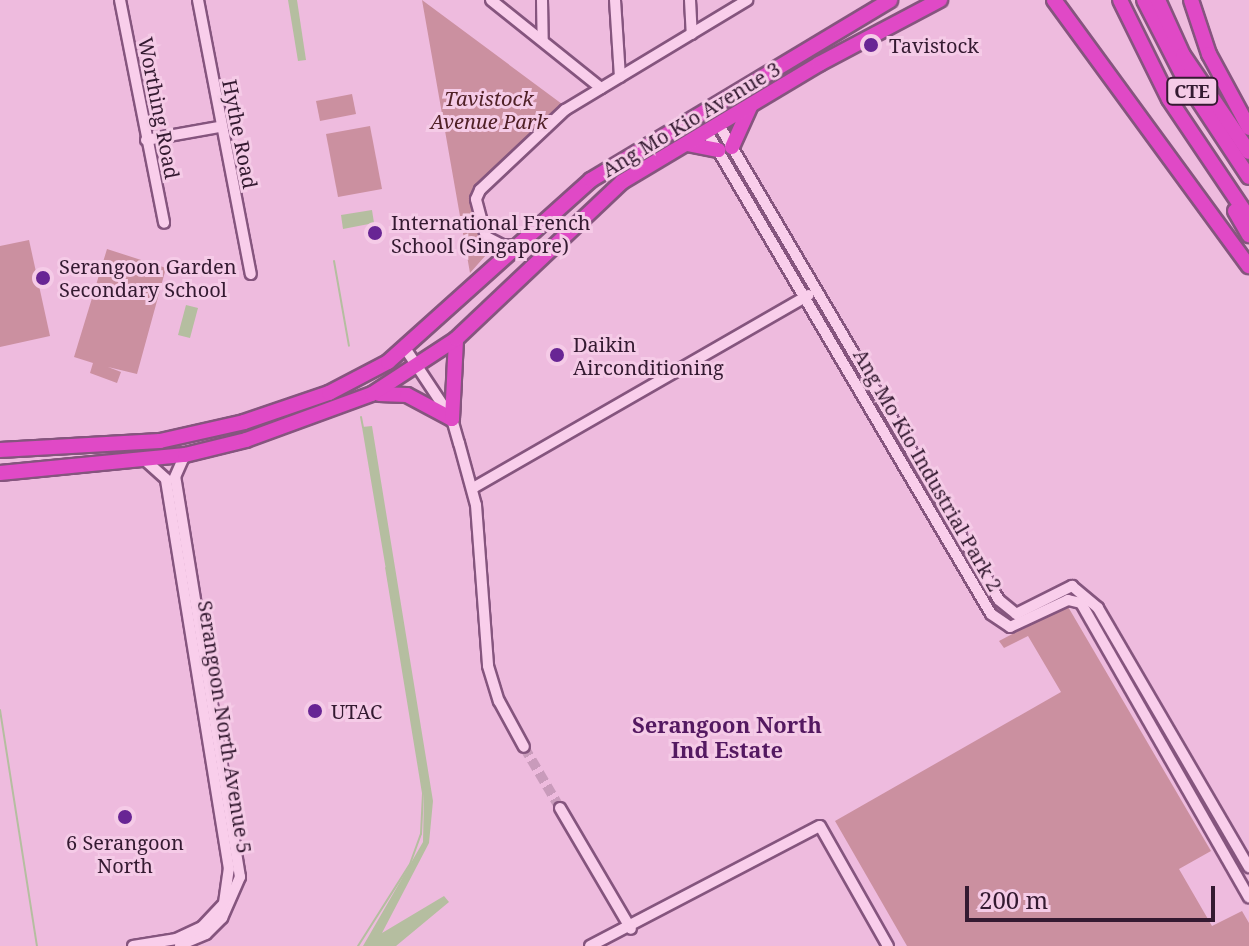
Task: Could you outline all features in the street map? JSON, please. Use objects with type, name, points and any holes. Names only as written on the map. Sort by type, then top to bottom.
[{"type":"highway","name":"Ang Mo Kio Avenue 3","points":[[0,450],[160,441],[244,422],[329,393],[405,348],[599,175],[890,0]]},
{"type":"highway","name":"Ang Mo Kio Avenue 3","points":[[0,473],[185,455],[311,419],[372,394],[456,339],[611,191],[713,128],[940,0]]},
{"type":"highway","points":[[1054,0],[1249,266]]},
{"type":"highway","points":[[1068,0],[1079,33]]},
{"type":"highway","name":"CTE","points":[[1120,0],[1208,165],[1249,218]]},
{"type":"highway","name":"CTE","points":[[1144,0],[1185,80],[1249,177]]},
{"type":"highway","points":[[1158,0],[1183,55],[1249,152]]},
{"type":"highway","points":[[1191,0],[1209,54],[1249,128]]},
{"type":"highway","points":[[687,144],[725,148],[750,107]]},
{"type":"highway","points":[[1208,165],[1249,235]]},
{"type":"highway","points":[[599,175],[611,177],[611,191]]},
{"type":"highway","points":[[372,394],[407,395],[452,419],[456,339]]},
{"type":"street","name":"Worthing Road","points":[[120,0],[164,223]]},
{"type":"street","name":"Hythe Road","points":[[198,0],[219,127],[251,274]]},
{"type":"street","points":[[491,0],[601,88]]},
{"type":"street","points":[[542,0],[543,39]]},
{"type":"street","points":[[615,0],[620,77]]},
{"type":"street","points":[[690,0],[692,34]]},
{"type":"street","points":[[519,245],[502,245],[486,237],[476,199],[567,109],[747,0]]},
{"type":"street","points":[[146,140],[219,127]]},
{"type":"street","name":"Ang Mo Kio Industrial Park 2","points":[[713,128],[991,614],[1010,627],[1068,600],[1081,603],[1096,623],[1249,897]]},
{"type":"street","points":[[473,488],[810,294]]},
{"type":"street","name":"Ang Mo Kio Industrial Park 2","points":[[810,294],[1007,611],[1016,614],[1072,586],[1098,608],[1249,867]]},
{"type":"street","points":[[405,348],[452,419],[473,488],[488,666],[499,701],[524,747]]},
{"type":"street","name":"Serangoon North Avenue 5","points":[[177,946],[206,934],[222,918],[240,877],[175,477],[185,455]]},
{"type":"street","name":"Serangoon North Avenue 5","points":[[133,946],[176,939],[202,927],[224,903],[229,869],[166,479],[146,461]]},
{"type":"street","points":[[560,808],[631,929]]},
{"type":"street","points":[[590,946],[631,929],[820,826],[888,946]]},
{"type":"green space","name":"Tavistock Avenue Park","points":[[422,0],[562,104],[473,191],[479,236],[494,246],[470,273]]},
{"type":"green space","points":[[352,94],[356,114],[320,121],[316,101]]},
{"type":"green space","points":[[370,126],[382,189],[338,197],[326,134]]},
{"type":"green space","points":[[29,240],[50,336],[0,347],[0,246]]},
{"type":"green space","points":[[107,249],[166,268],[137,374],[108,367],[121,372],[117,383],[90,373],[93,363],[74,357]]},
{"type":"green space","points":[[1067,605],[1211,851],[1179,869],[1212,926],[1242,911],[1249,923],[1249,946],[907,946],[835,821],[1061,692],[1028,636],[1004,648],[999,641]]},
{"type":"shaded area","points":[[288,0],[297,0],[306,60],[298,61]]},
{"type":"shaded area","points":[[372,210],[374,223],[343,229],[341,215]]},
{"type":"shaded area","points":[[186,305],[198,308],[190,338],[178,335]]},
{"type":"shaded area","points":[[372,426],[433,801],[429,843],[382,933],[444,896],[449,902],[396,946],[363,946],[423,842],[424,796],[362,427]]},
{"type":"waterway","points":[[334,261],[349,346]]},
{"type":"waterway","points":[[361,417],[363,427]]},
{"type":"waterway","points":[[358,946],[410,864],[421,834],[423,793],[386,568]]},
{"type":"waterway","points":[[0,710],[37,946]]},
{"type":"tunnel","points":[[524,747],[560,808]]},
{"type":"place","name":"Tavistock","points":[[871,45]]},
{"type":"place","name":"International French School (Singapore)","points":[[375,233]]},
{"type":"place","name":"Serangoon Garden Secondary School","points":[[43,278]]},
{"type":"place","name":"Daikin Airconditioning","points":[[557,355]]},
{"type":"place","name":"UTAC","points":[[315,711]]},
{"type":"place","name":"6 Serangoon North","points":[[125,817]]},
{"type":"district","name":"Serangoon North Ind Estate","points":[[727,736]]}]
